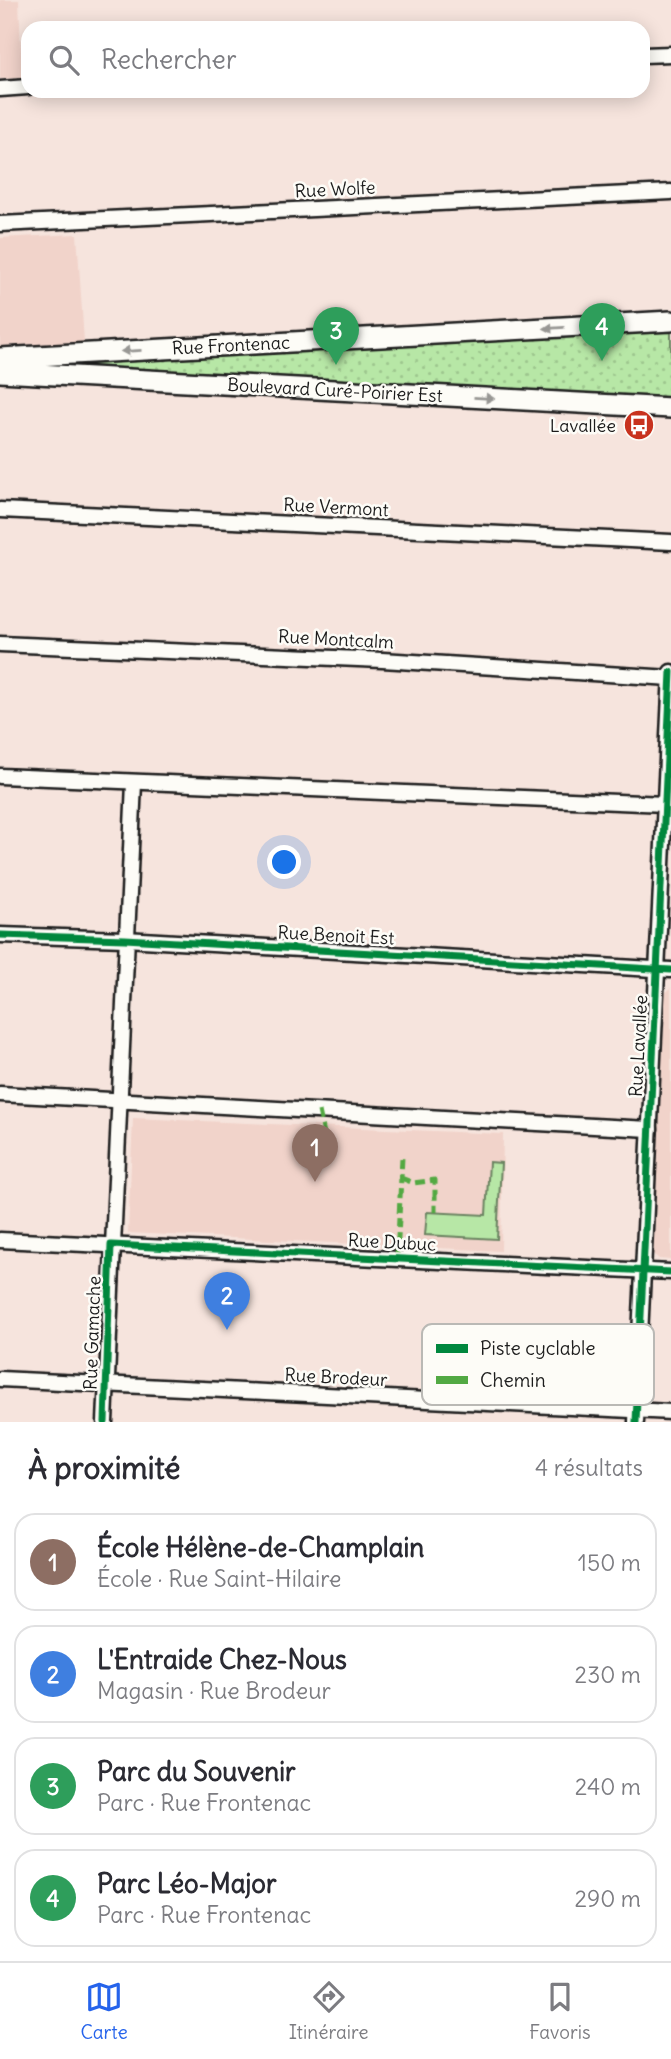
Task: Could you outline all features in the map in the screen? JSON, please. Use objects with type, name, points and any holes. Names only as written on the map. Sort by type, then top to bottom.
[{"type":"main road","name":"Rue Frontenac","points":[[0,358],[671,321]]},
{"type":"main road","name":"Boulevard Curé-Poirier Est","points":[[0,372],[671,408]]},
{"type":"street","points":[[650,55],[671,54]]},
{"type":"street","points":[[0,89],[21,88]]},
{"type":"street","name":"Rue Wolfe","points":[[0,224],[671,191]]},
{"type":"street","name":"Rue Vermont","points":[[0,510],[671,542]]},
{"type":"street","name":"Rue Montcalm","points":[[0,644],[383,660],[671,678]]},
{"type":"street","name":"Rue Lavallée","points":[[640,1324],[650,1129],[664,970],[665,803],[671,672]]},
{"type":"street","points":[[0,776],[665,803]]},
{"type":"street","name":"Rue Gamache","points":[[105,1422],[124,939],[134,783]]},
{"type":"street","name":"Rue Benoit Est","points":[[0,934],[664,970]]},
{"type":"street","points":[[0,1094],[650,1129]]},
{"type":"street","name":"Rue Dubuc","points":[[0,1240],[671,1272]]},
{"type":"street","name":"Rue Brodeur","points":[[0,1379],[422,1403]]},
{"type":"street","name":"Rue Brodeur","points":[[454,1405],[636,1416],[671,1412]]},
{"type":"shaded area","points":[[0,0],[19,0],[21,78],[0,79]]},
{"type":"shaded area","points":[[77,234],[84,342],[0,346],[0,238]]},
{"type":"shaded area","points":[[671,988],[671,1260],[659,1259],[653,1254],[665,993]]},
{"type":"shaded area","points":[[133,1118],[503,1134],[501,1251],[128,1233]]},
{"type":"green space","points":[[671,321],[671,408],[0,372],[0,358]]},
{"type":"green space","points":[[489,1162],[501,1163],[497,1239],[425,1235],[427,1212],[486,1215]]},
{"type":"marked path","points":[[319,1111],[328,1152]]},
{"type":"marked path","points":[[397,1258],[402,1157]]},
{"type":"marked path","points":[[401,1178],[414,1183],[435,1180],[435,1212]]},
{"type":"cycle path","points":[[641,1324],[671,672]]},
{"type":"cycle path","points":[[0,935],[125,939],[671,970]]},
{"type":"cycle path","points":[[105,1422],[111,1245],[671,1272]]},
{"type":"cycle path","points":[[636,1422],[637,1405]]},
{"type":"place","name":"Parc Léo-Major","points":[[602,361]]},
{"type":"place","name":"Parc du Souvenir","points":[[336,365]]},
{"type":"place","name":"Lavallée","points":[[639,425]]},
{"type":"place","name":"École Hélène-de-Champlain","points":[[315,1182]]},
{"type":"place","name":"L'Entraide Chez-Nous","points":[[227,1330]]}]
